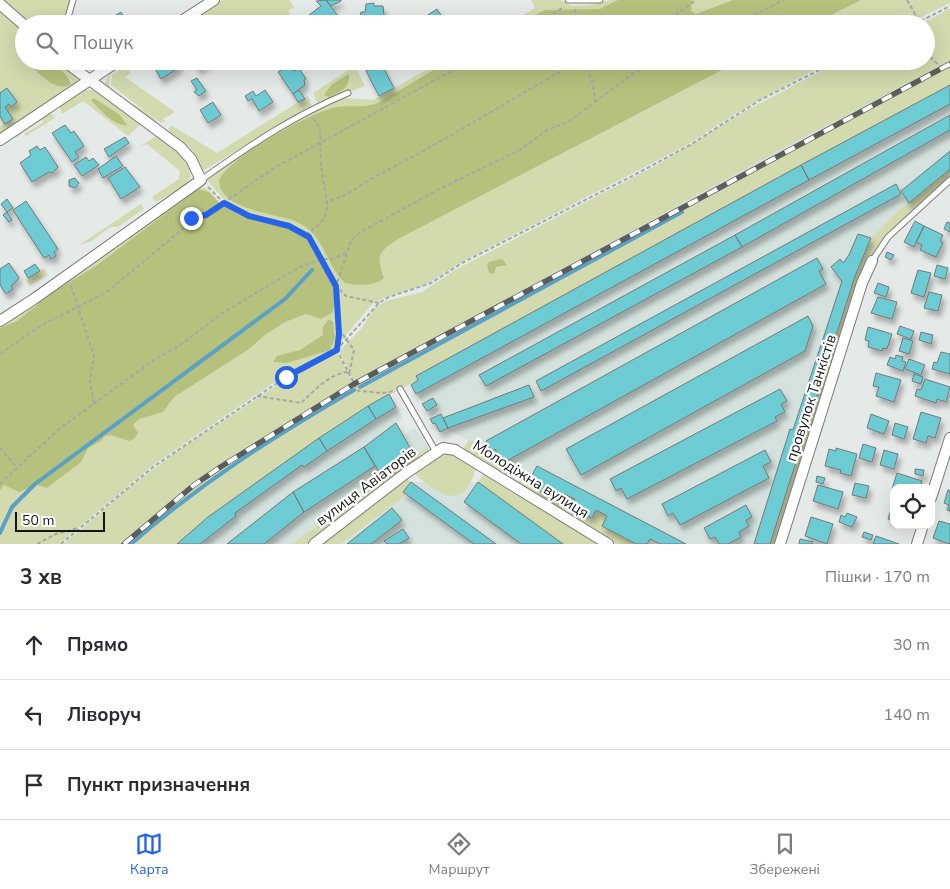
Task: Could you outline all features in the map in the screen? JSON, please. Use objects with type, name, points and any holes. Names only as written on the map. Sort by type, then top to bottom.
[{"type":"street","points":[[191,15],[214,0]]},
{"type":"street","points":[[0,4],[15,17]]},
{"type":"street","points":[[0,321],[64,278],[201,180],[191,159],[180,147],[75,70]]},
{"type":"street","points":[[0,140],[106,70]]},
{"type":"street","name":"провулок Танкістів","points":[[780,544],[862,283],[872,261]]},
{"type":"street","points":[[935,485],[950,438]]},
{"type":"street","name":"Молодіжна вулиця","points":[[436,452],[443,448],[455,450],[608,544]]},
{"type":"street","name":"вулиця Авіаторів","points":[[314,544],[436,452]]},
{"type":"street","points":[[917,544],[922,529]]},
{"type":"lane","points":[[69,15],[73,0]]},
{"type":"lane","points":[[570,1],[600,0]]},
{"type":"lane","points":[[201,180],[269,133],[307,110],[348,93]]},
{"type":"lane","points":[[872,261],[879,247],[888,237],[950,180]]},
{"type":"lane","points":[[400,389],[436,452]]},
{"type":"path","points":[[676,15],[696,0]]},
{"type":"path","points":[[754,15],[784,0]]},
{"type":"path","points":[[907,0],[916,15]]},
{"type":"path","points":[[549,15],[570,1],[574,15]]},
{"type":"path","points":[[935,15],[950,6]]},
{"type":"path","points":[[935,63],[942,68],[950,67]]},
{"type":"path","points":[[0,354],[40,326],[107,292],[185,227],[191,218],[206,215],[274,168],[453,70]]},
{"type":"path","points":[[326,201],[348,193],[378,175],[435,146],[564,70]]},
{"type":"path","points":[[587,70],[596,102]]},
{"type":"path","points":[[400,389],[383,394],[374,391],[358,391],[337,350],[336,286],[351,241],[359,233],[445,186],[520,150],[547,130],[568,122],[634,73],[641,70]]},
{"type":"path","points":[[61,544],[153,467],[290,374],[337,350],[379,304],[389,297],[431,283],[462,263],[681,150],[760,100],[819,70]]},
{"type":"path","points":[[305,235],[324,220],[327,212],[321,167],[322,141],[320,128],[307,110]]},
{"type":"path","points":[[201,180],[224,203],[249,216],[289,226],[305,235],[322,259],[336,286],[346,296],[379,304]]},
{"type":"path","points":[[0,484],[59,429],[154,360],[180,345],[221,314],[276,280],[322,259],[332,259],[346,253]]},
{"type":"path","points":[[64,278],[70,286],[94,356],[90,382],[94,405]]},
{"type":"path","points":[[338,327],[354,350],[348,373]]},
{"type":"path","points":[[257,396],[301,403],[322,383],[340,373],[348,373]]},
{"type":"path","points":[[0,448],[17,468]]},
{"type":"path","points":[[36,544],[56,534],[80,527]]},
{"type":"shaded area","points":[[950,61],[950,66],[355,386],[223,467],[195,487],[127,544],[122,544],[221,464],[353,382],[780,150]]},
{"type":"shaded area","points":[[950,85],[950,169],[897,212],[871,238],[855,276],[770,544],[660,544],[650,539],[647,544],[636,544],[602,526],[606,516],[596,510],[592,518],[570,507],[563,494],[559,501],[537,490],[541,482],[519,471],[511,458],[503,463],[500,459],[448,429],[440,432],[435,423],[433,424],[428,411],[411,385],[418,380],[416,376]]},
{"type":"shaded area","points":[[389,394],[403,418],[397,423],[403,435],[415,428],[428,447],[292,544],[177,544],[208,517]]},
{"type":"shaded area","points":[[411,482],[478,482],[563,544],[341,544],[406,495],[403,492]]},
{"type":"green space","points":[[0,0],[70,0],[65,15],[16,15]]},
{"type":"green space","points":[[222,0],[289,0],[294,7],[288,11],[290,15],[198,15]]},
{"type":"green space","points":[[531,0],[560,0],[572,6],[589,5],[611,0],[950,0],[950,3],[925,15],[523,15],[535,8]]},
{"type":"green space","points":[[618,0],[692,0],[691,11],[696,14],[733,0],[861,0],[831,15],[535,15],[546,10],[600,9]]},
{"type":"green space","points":[[950,8],[950,61],[935,69],[935,17]]},
{"type":"green space","points":[[0,9],[15,22],[15,70],[68,70],[78,79],[77,85],[0,136],[0,127],[3,124],[0,120]]},
{"type":"green space","points":[[950,66],[950,85],[416,376],[418,380],[368,406],[208,517],[177,544],[127,544],[195,487],[223,467],[355,386]]},
{"type":"green space","points":[[61,70],[71,84],[60,86],[54,84],[37,71]]},
{"type":"green space","points":[[117,70],[110,75],[109,85],[114,91],[153,117],[158,123],[108,90],[105,83],[110,72]]},
{"type":"green space","points":[[120,70],[130,70],[131,73],[125,77],[175,112],[163,119],[165,121],[161,123],[111,85],[112,75]]},
{"type":"green space","points":[[349,70],[357,70],[365,86],[318,104],[313,93]]},
{"type":"green space","points":[[426,70],[814,70],[753,103],[683,147],[467,259],[426,284],[382,299],[371,305],[342,340],[339,320],[340,287],[314,239],[297,226],[255,216],[236,207],[224,200],[206,179],[275,132],[318,110],[345,98],[373,100]]},
{"type":"green space","points":[[434,70],[722,70],[398,239],[386,247],[380,255],[380,264],[384,278],[376,283],[355,285],[345,283],[338,275],[319,241],[305,227],[295,221],[238,204],[228,198],[222,190],[219,180],[237,160],[270,138],[305,119],[332,108],[367,106],[378,103]]},
{"type":"green space","points":[[823,70],[933,70],[780,150],[354,382],[339,351],[361,329],[374,309],[386,301],[422,292],[455,270],[657,165],[749,109]]},
{"type":"green space","points":[[349,74],[348,83],[344,89],[329,97],[324,95],[331,85]]},
{"type":"green space","points":[[83,90],[93,90],[142,123],[128,136],[83,101],[62,114],[59,105]]},
{"type":"green space","points":[[308,96],[312,106],[204,170],[200,169],[189,147],[168,130],[171,125],[217,153]]},
{"type":"green space","points":[[94,98],[120,115],[127,125],[113,121],[108,117],[91,100]]},
{"type":"green space","points":[[49,111],[55,118],[26,136],[24,134],[44,122],[42,120],[15,138],[13,135]]},
{"type":"green space","points":[[158,135],[182,156],[190,170],[190,177],[186,183],[156,202],[152,197],[179,179],[180,171],[147,144],[139,147]]},
{"type":"green space","points":[[950,169],[950,177],[885,235],[869,260],[777,544],[770,544],[855,276],[871,238],[897,212]]},
{"type":"green space","points":[[201,187],[206,188],[222,204],[239,214],[288,227],[306,238],[336,289],[337,347],[322,358],[285,375],[153,465],[59,544],[0,544],[0,328]]},
{"type":"green space","points":[[198,189],[209,192],[221,205],[238,214],[288,228],[306,238],[335,289],[336,299],[333,312],[321,319],[306,314],[285,322],[266,334],[249,349],[174,397],[163,412],[139,419],[133,425],[138,433],[134,439],[129,441],[111,435],[105,436],[101,441],[88,448],[81,462],[47,488],[37,485],[19,492],[4,485],[0,490],[0,328],[17,321],[55,291],[96,266]]},
{"type":"green space","points":[[141,204],[144,209],[118,227],[110,227],[92,241],[79,245]]},
{"type":"green space","points":[[502,259],[507,265],[496,267],[494,274],[489,273],[487,266],[489,262]]},
{"type":"green space","points":[[44,268],[48,275],[30,286],[26,280]]},
{"type":"green space","points":[[329,319],[333,322],[335,338],[330,350],[287,363],[273,362],[277,356],[300,350],[323,335],[322,328]]},
{"type":"green space","points":[[338,354],[353,382],[221,464],[122,544],[64,544],[131,486],[176,452],[288,378]]},
{"type":"green space","points":[[469,440],[503,462],[511,458],[516,466],[507,474],[501,473],[462,450]]},
{"type":"green space","points":[[428,447],[429,452],[307,544],[292,544]]},
{"type":"green space","points":[[449,452],[475,469],[467,488],[461,494],[454,496],[440,493],[415,474],[436,455]]},
{"type":"green space","points":[[519,471],[541,482],[537,490],[559,501],[564,494],[575,499],[571,507],[591,518],[596,510],[607,516],[602,526],[636,544],[616,544],[522,487],[519,483]]},
{"type":"green space","points":[[484,473],[601,544],[563,544],[478,482]]},
{"type":"green space","points":[[408,480],[411,482],[403,492],[406,495],[341,544],[321,544],[400,483]]},
{"type":"building","points":[[326,0],[337,15],[309,15],[321,6],[316,1]]},
{"type":"building","points":[[326,0],[341,0],[341,1],[331,6]]},
{"type":"building","points":[[374,3],[374,6],[383,6],[384,15],[360,15],[361,12],[365,12],[366,4]]},
{"type":"building","points":[[437,9],[441,15],[428,15]]},
{"type":"building","points":[[156,70],[175,70],[161,79]]},
{"type":"building","points":[[281,70],[300,70],[306,79],[304,80],[305,85],[293,94],[278,72]]},
{"type":"building","points":[[385,70],[394,88],[379,96],[366,71]]},
{"type":"building","points":[[197,78],[206,91],[199,96],[194,92],[197,90],[191,81]]},
{"type":"building","points":[[950,85],[950,104],[809,180],[801,165]]},
{"type":"building","points":[[7,88],[17,102],[11,107],[9,104],[5,107],[13,119],[5,124],[0,116],[0,93]]},
{"type":"building","points":[[265,90],[273,102],[259,111],[252,99],[248,101],[245,96],[253,91],[256,96]]},
{"type":"building","points":[[299,90],[305,99],[298,102],[293,94]]},
{"type":"building","points":[[213,102],[221,115],[208,123],[200,110]]},
{"type":"building","points":[[950,115],[950,130],[742,247],[735,235]]},
{"type":"building","points":[[65,125],[71,133],[74,131],[84,146],[75,152],[79,157],[72,162],[52,133]]},
{"type":"building","points":[[125,137],[129,143],[109,157],[104,149]]},
{"type":"building","points":[[37,146],[40,150],[45,147],[58,167],[52,173],[49,172],[32,182],[20,163],[31,155],[29,151]]},
{"type":"building","points":[[950,151],[950,169],[909,203],[901,191]]},
{"type":"building","points":[[116,156],[123,166],[103,178],[98,169]]},
{"type":"building","points":[[86,157],[89,161],[93,158],[99,165],[82,176],[74,165]]},
{"type":"building","points":[[801,165],[809,180],[416,394],[411,385],[418,380],[416,376]]},
{"type":"building","points":[[125,167],[140,187],[121,199],[108,178]]},
{"type":"building","points":[[75,178],[79,183],[75,188],[69,186],[69,180]]},
{"type":"building","points":[[896,184],[901,194],[541,391],[536,381]]},
{"type":"building","points":[[7,199],[13,208],[7,212],[1,204]]},
{"type":"building","points":[[26,201],[58,249],[54,252],[56,256],[51,259],[49,255],[44,258],[13,210]]},
{"type":"building","points":[[7,212],[12,220],[9,222],[3,215]]},
{"type":"building","points":[[915,221],[924,226],[914,247],[904,242]]},
{"type":"building","points":[[947,222],[950,223],[950,232],[944,229]]},
{"type":"building","points":[[924,226],[943,235],[940,241],[943,243],[936,257],[920,250],[922,245],[916,242]]},
{"type":"building","points":[[858,234],[871,238],[855,276],[770,544],[754,544],[790,429],[793,430],[842,281],[831,267],[840,259],[843,263],[849,255]]},
{"type":"building","points":[[735,235],[742,247],[486,386],[479,375]]},
{"type":"building","points":[[887,252],[894,255],[891,260],[885,257]]},
{"type":"building","points":[[817,258],[823,269],[819,271],[826,284],[503,463],[495,449],[491,452],[486,441]]},
{"type":"building","points":[[9,263],[19,278],[11,286],[13,289],[6,294],[0,285],[0,269]]},
{"type":"building","points":[[35,264],[40,271],[28,278],[24,271]]},
{"type":"building","points":[[937,265],[948,268],[945,279],[934,276]]},
{"type":"building","points":[[918,270],[931,273],[924,297],[911,293]]},
{"type":"building","points":[[878,283],[889,287],[886,297],[874,293]]},
{"type":"building","points":[[929,292],[942,295],[938,311],[924,308]]},
{"type":"building","points":[[878,297],[897,302],[892,319],[871,313]]},
{"type":"building","points":[[808,316],[813,326],[805,351],[581,475],[566,449]]},
{"type":"building","points":[[900,326],[914,331],[911,339],[897,334]]},
{"type":"building","points":[[868,327],[892,334],[887,349],[883,348],[882,351],[868,347],[869,341],[865,340]]},
{"type":"building","points":[[921,332],[933,335],[931,344],[919,340]]},
{"type":"building","points":[[903,338],[913,341],[909,354],[899,351]]},
{"type":"building","points":[[941,352],[950,354],[950,374],[932,369],[934,362],[937,363]]},
{"type":"building","points":[[896,355],[903,357],[902,361],[906,362],[903,371],[887,365],[890,357],[895,359]]},
{"type":"building","points":[[909,359],[925,365],[921,375],[905,369]]},
{"type":"building","points":[[876,373],[901,380],[894,402],[876,396],[879,387],[873,386]]},
{"type":"building","points":[[914,374],[923,377],[921,384],[912,381]]},
{"type":"building","points":[[925,379],[950,387],[946,402],[937,399],[936,403],[915,396],[917,389],[921,390]]},
{"type":"building","points":[[529,385],[534,397],[448,428],[443,418]]},
{"type":"building","points":[[780,389],[787,401],[781,404],[785,412],[775,417],[777,421],[627,499],[621,488],[616,491],[610,479]]},
{"type":"building","points":[[389,394],[396,407],[376,419],[368,406]]},
{"type":"building","points":[[433,398],[437,405],[427,411],[422,404]]},
{"type":"building","points":[[368,406],[376,419],[327,451],[319,438]]},
{"type":"building","points":[[921,412],[941,418],[935,438],[928,436],[926,443],[913,439]]},
{"type":"building","points":[[441,414],[448,428],[440,432],[435,423],[433,424],[430,419]]},
{"type":"building","points":[[871,414],[889,421],[884,434],[867,428]]},
{"type":"building","points":[[396,423],[414,455],[381,475],[364,447]]},
{"type":"building","points":[[895,423],[908,427],[904,439],[892,435]]},
{"type":"building","points":[[319,438],[327,451],[304,467],[302,465],[235,513],[236,516],[200,544],[177,544],[208,517]]},
{"type":"building","points":[[863,444],[876,448],[872,462],[859,458]]},
{"type":"building","points":[[364,447],[375,466],[304,512],[293,492]]},
{"type":"building","points":[[836,448],[857,454],[851,476],[840,473],[841,470],[825,466],[829,449],[836,451]]},
{"type":"building","points":[[765,450],[771,462],[763,466],[769,478],[680,525],[673,513],[668,516],[662,504]]},
{"type":"building","points":[[884,450],[898,454],[894,469],[880,465]]},
{"type":"building","points":[[537,466],[686,544],[660,544],[650,539],[647,544],[636,544],[602,526],[607,516],[596,510],[592,518],[570,507],[575,499],[564,494],[559,501],[537,490],[541,482],[531,477]]},
{"type":"building","points":[[915,469],[924,470],[923,476],[915,474]]},
{"type":"building","points":[[897,473],[922,481],[921,484],[894,484]]},
{"type":"building","points":[[817,476],[825,478],[823,484],[816,482]]},
{"type":"building","points":[[411,482],[496,544],[474,544],[403,492]]},
{"type":"building","points":[[478,482],[563,544],[521,544],[464,502]]},
{"type":"building","points":[[855,483],[869,486],[866,498],[852,495]]},
{"type":"building","points":[[818,485],[843,492],[838,509],[813,501]]},
{"type":"building","points":[[948,490],[950,490],[950,511],[947,510],[949,505],[944,503]]},
{"type":"building","points":[[293,492],[304,512],[264,544],[227,544]]},
{"type":"building","points":[[746,505],[752,517],[746,520],[749,526],[739,532],[741,537],[728,544],[719,544],[715,537],[710,539],[704,528]]},
{"type":"building","points":[[392,508],[402,520],[371,544],[347,544]]},
{"type":"building","points":[[847,513],[857,517],[852,527],[839,522],[841,515],[845,517]]},
{"type":"building","points":[[811,517],[833,524],[827,544],[805,536]]},
{"type":"building","points":[[939,521],[950,524],[950,544],[933,538]]},
{"type":"building","points":[[403,529],[409,538],[399,544],[387,544],[384,541]]},
{"type":"building","points":[[864,532],[873,535],[871,540],[862,537]]},
{"type":"building","points":[[876,536],[899,544],[873,544]]},
{"type":"building","points":[[800,539],[813,542],[812,544],[799,544]]},
{"type":"waterway","points":[[360,387],[682,212]]},
{"type":"waterway","points":[[0,533],[12,507],[35,484],[285,299],[312,270]]},
{"type":"waterway","points":[[131,544],[211,480],[295,425],[354,390]]},
{"type":"railway","points":[[124,544],[194,485],[354,384],[950,64]]},
{"type":"route","points":[[191,218],[206,215],[224,203],[249,216],[289,226],[309,237],[336,286],[338,299],[336,314],[339,334],[337,350],[322,360],[286,377]]}]
